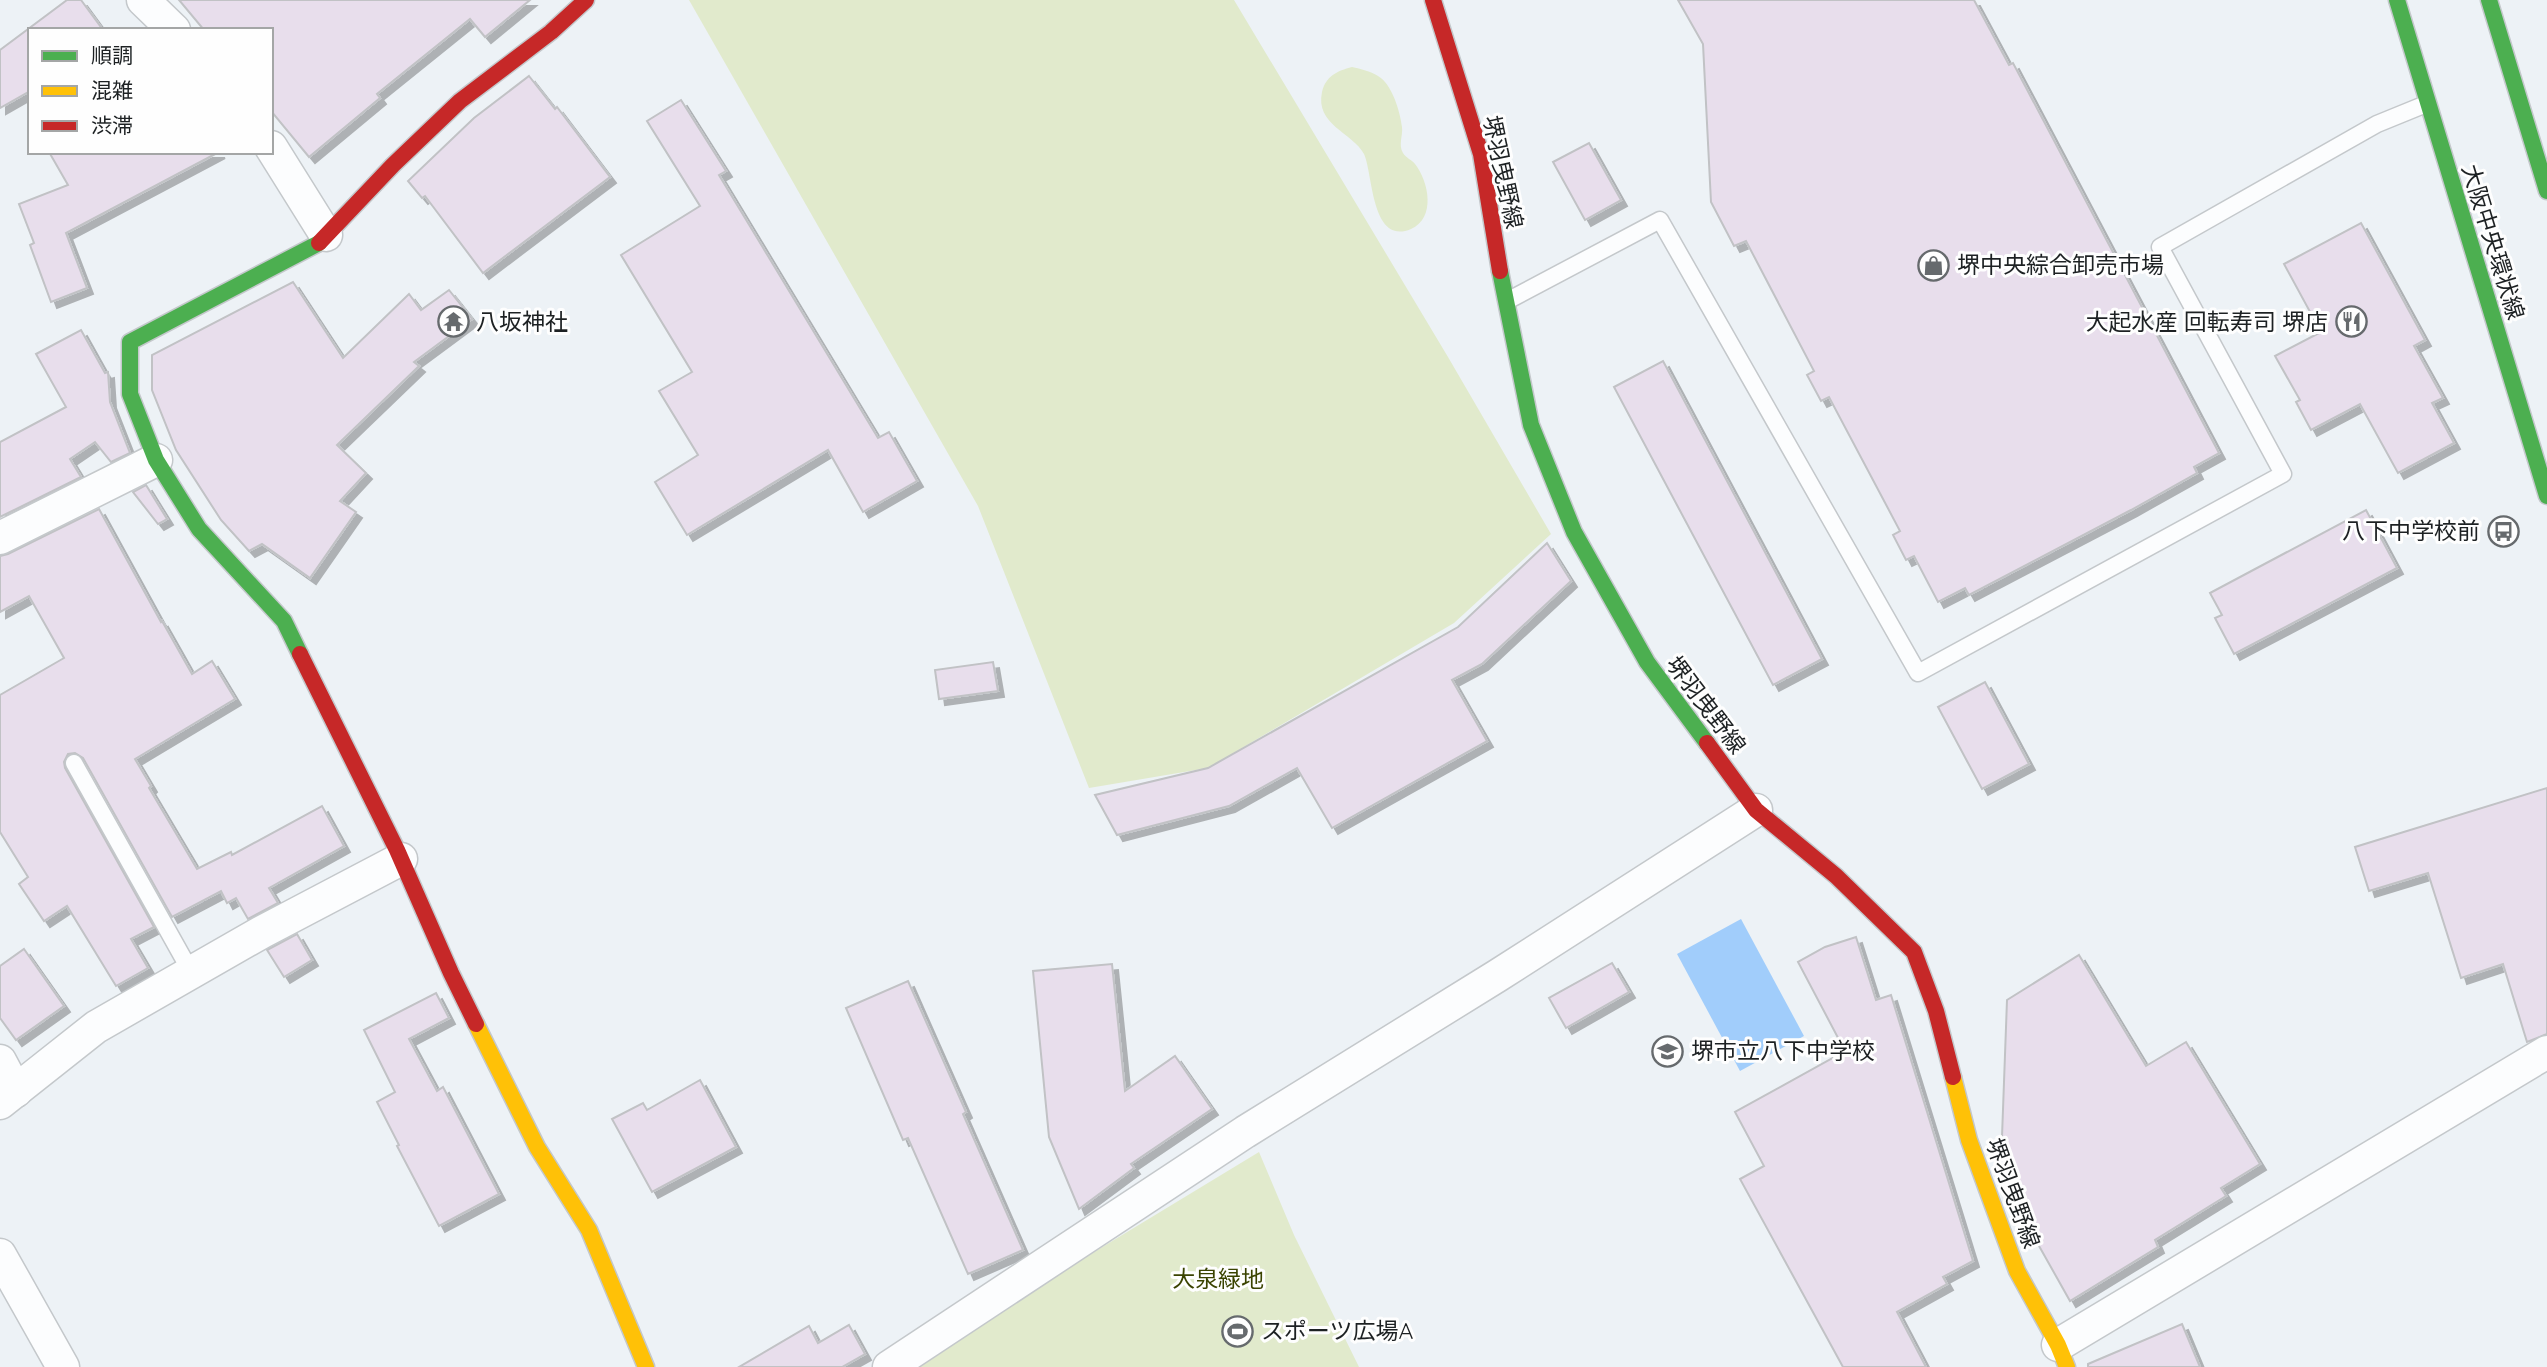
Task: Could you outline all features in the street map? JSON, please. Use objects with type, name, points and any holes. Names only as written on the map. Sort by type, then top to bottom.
[{"type":"main road","points":[[586,0],[551,32],[460,102],[393,165],[316,246],[130,342],[130,394],[156,460],[199,530],[284,621],[401,859],[451,973],[537,1147],[589,1230],[646,1367]]},
{"type":"main road","name":"堺羽曳野線","points":[[1433,0],[1481,154],[1531,425],[1574,532],[1647,662],[1756,810],[1836,876],[1914,951],[1936,1011],[1969,1140],[2017,1271],[2062,1356]]},
{"type":"main road","name":"大阪中央環状線","points":[[2397,0],[2426,104],[2547,496]]},
{"type":"main road","points":[[2489,0],[2547,191]]},
{"type":"street","points":[[143,0],[172,28]]},
{"type":"street","points":[[273,150],[326,235]]},
{"type":"street","points":[[0,538],[156,460]]},
{"type":"street","points":[[889,1367],[1245,1132],[1497,976],[1756,810]]},
{"type":"street","points":[[0,1061],[8,1097],[96,1027],[262,932],[401,859]]},
{"type":"street","points":[[2062,1356],[2547,1052]]},
{"type":"street","points":[[0,1255],[55,1364]]},
{"type":"lane","points":[[1506,301],[1660,220],[1918,673],[2283,474],[2160,247],[2377,124],[2426,104]]},
{"type":"lane","points":[[74,763],[191,972]]},
{"type":"green space","points":[[689,0],[1234,0],[1551,534],[1454,623],[1208,768],[1089,788],[978,506]]},
{"type":"green space","points":[[1352,67],[1378,76],[1391,91],[1402,127],[1402,150],[1415,164],[1424,180],[1427,208],[1419,224],[1411,229],[1398,231],[1388,227],[1381,218],[1364,154],[1324,113],[1321,103],[1326,82],[1337,72]]},
{"type":"green space","name":"大泉緑地","points":[[1259,1152],[1294,1235],[1359,1367],[915,1367],[987,1317]]},
{"type":"water","points":[[1741,919],[1804,1036],[1740,1071],[1677,954]]},
{"type":"building","points":[[67,0],[81,0],[102,28],[29,28]]},
{"type":"building","points":[[179,0],[530,0],[485,37],[470,19],[377,94],[380,98],[309,157],[273,113],[273,28],[202,28]]},
{"type":"building","points":[[1678,0],[1974,0],[2009,65],[2013,63],[2219,453],[2194,467],[2197,473],[2131,510],[1969,595],[1965,588],[1938,602],[1914,556],[1906,560],[1893,535],[1900,531],[1829,397],[1821,401],[1807,375],[1814,371],[1746,241],[1734,246],[1711,202],[1703,44]]},
{"type":"building","points":[[28,29],[28,92],[0,108],[0,50]]},
{"type":"building","points":[[529,76],[555,109],[557,107],[610,177],[483,273],[425,196],[422,198],[408,181],[474,118]]},
{"type":"building","points":[[681,100],[726,171],[719,175],[878,438],[889,432],[917,481],[863,512],[828,450],[687,535],[655,482],[698,455],[659,391],[692,372],[621,255],[700,206],[647,121]]},
{"type":"building","points":[[1589,143],[1621,200],[1585,220],[1553,162]]},
{"type":"building","points":[[50,154],[215,154],[66,233],[87,288],[51,302],[30,245],[34,243],[19,204],[68,185]]},
{"type":"building","points":[[2361,223],[2425,340],[2414,346],[2443,398],[2432,403],[2454,443],[2398,473],[2360,404],[2311,430],[2296,402],[2300,400],[2275,356],[2321,332],[2284,264]]},
{"type":"building","points":[[293,282],[343,358],[409,294],[421,310],[449,290],[472,319],[414,362],[419,366],[337,445],[366,473],[340,501],[356,512],[310,578],[262,544],[249,551],[221,520],[176,450],[152,390],[152,355]]},
{"type":"building","points":[[81,330],[105,373],[108,372],[110,402],[130,453],[111,462],[95,442],[70,459],[81,477],[0,517],[0,442],[66,407],[36,354]]},
{"type":"building","points":[[1663,361],[1822,659],[1773,685],[1614,387]]},
{"type":"building","points":[[146,485],[167,519],[158,524],[133,492]]},
{"type":"building","points":[[99,509],[192,674],[212,661],[235,699],[135,759],[197,869],[231,852],[232,855],[322,806],[344,846],[269,888],[278,903],[248,919],[236,898],[227,903],[221,891],[172,917],[83,758],[75,753],[68,754],[64,762],[65,768],[154,927],[131,939],[148,968],[116,986],[67,906],[44,921],[19,884],[28,877],[0,832],[0,695],[64,658],[29,596],[0,612],[0,556]]},
{"type":"building","points":[[2366,510],[2397,568],[2234,654],[2215,618],[2222,615],[2210,593]]},
{"type":"building","points":[[1547,543],[1571,581],[1482,664],[1452,680],[1487,741],[1332,828],[1297,768],[1229,806],[1117,835],[1095,795],[1208,768],[1458,627]]},
{"type":"building","points":[[993,662],[998,691],[939,699],[935,670]]},
{"type":"building","points":[[1985,682],[2029,764],[1982,789],[1938,707]]},
{"type":"building","points":[[2547,788],[2547,1034],[2527,1042],[2503,964],[2461,978],[2428,873],[2369,891],[2355,847]]},
{"type":"building","points":[[297,934],[312,960],[284,977],[267,950]]},
{"type":"building","points":[[1856,937],[1876,1000],[1891,995],[1973,1261],[1943,1277],[1947,1284],[1897,1312],[1926,1367],[1843,1367],[1740,1179],[1764,1166],[1735,1112],[1845,1051],[1798,962],[1825,947]]},
{"type":"building","points":[[24,949],[64,1006],[16,1040],[0,1018],[0,966]]},
{"type":"building","points":[[2079,955],[2146,1066],[2186,1042],[2260,1164],[2221,1188],[2226,1196],[2155,1240],[2158,1247],[2070,1301],[2034,1237],[2002,1137],[2007,1000]]},
{"type":"building","points":[[1612,963],[1629,992],[1566,1028],[1549,998]]},
{"type":"building","points":[[1112,964],[1125,1091],[1175,1056],[1212,1109],[1131,1164],[1134,1168],[1079,1209],[1049,1137],[1033,971]]},
{"type":"building","points":[[908,981],[1023,1250],[968,1274],[908,1138],[903,1140],[846,1008]]},
{"type":"building","points":[[436,993],[449,1018],[409,1039],[437,1091],[443,1087],[499,1194],[439,1226],[377,1102],[395,1092],[364,1030]]},
{"type":"building","points":[[700,1080],[736,1147],[652,1192],[612,1119],[643,1103],[647,1110]]},
{"type":"building","points":[[2182,1324],[2200,1367],[2088,1367],[2088,1364]]},
{"type":"building","points":[[849,1325],[865,1354],[842,1367],[739,1367],[809,1326],[818,1343]]},
{"type":"traffic: fast","points":[[2397,0],[2547,496]]},
{"type":"traffic: fast","points":[[2489,0],[2547,191]]},
{"type":"traffic: fast","points":[[300,654],[284,621],[199,529],[156,460],[130,394],[130,342],[319,243]]},
{"type":"traffic: fast","points":[[1500,271],[1531,425],[1574,532],[1647,662],[1707,743]]},
{"type":"traffic: slow","points":[[476,1024],[537,1147],[589,1230],[646,1367]]},
{"type":"traffic: slow","points":[[1953,1077],[1969,1140],[2017,1271],[2058,1345],[2067,1367]]},
{"type":"traffic: jam","points":[[319,243],[393,165],[460,101],[551,32],[586,0]]},
{"type":"traffic: jam","points":[[1433,0],[1481,154],[1500,271]]},
{"type":"traffic: jam","points":[[300,654],[397,850],[476,1024]]},
{"type":"traffic: jam","points":[[1707,743],[1756,810],[1836,876],[1914,952],[1936,1011],[1953,1077]]},
{"type":"place","name":"堺中央綜合卸売市場","points":[[1934,265]]},
{"type":"place","name":"八坂神社","points":[[453,322]]},
{"type":"place","name":"大起水産 回転寿司 堺店","points":[[2351,322]]},
{"type":"place","name":"八下中学校前","points":[[2503,531]]},
{"type":"place","name":"堺市立八下中学校","points":[[1668,1051]]},
{"type":"place","name":"スポーツ広場A","points":[[1238,1331]]}]
